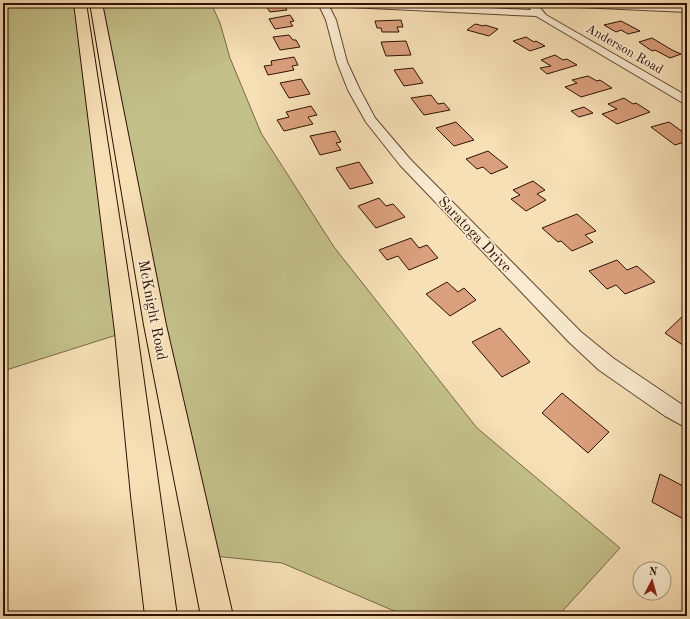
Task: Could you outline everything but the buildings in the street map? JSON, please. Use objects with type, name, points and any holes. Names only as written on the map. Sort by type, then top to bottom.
[{"type":"highway","name":"McKnight Road","points":[[80,3],[126,332],[145,496],[161,616]]},
{"type":"highway","name":"McKnight Road","points":[[96,3],[155,325],[217,616]]},
{"type":"street","points":[[323,3],[538,13]]},
{"type":"street","name":"Saratoga Drive","points":[[323,3],[331,20],[342,62],[354,90],[370,119],[405,162],[575,338],[606,364],[687,419]]},
{"type":"street","name":"Anderson Road","points":[[532,3],[538,13],[687,100]]},
{"type":"street","points":[[556,3],[687,9]]},
{"type":"shaded area","points":[[3,3],[80,3],[126,332],[3,371]]},
{"type":"shaded area","points":[[96,3],[211,3],[220,23],[230,58],[261,133],[334,247],[477,428],[620,548],[558,616],[406,616],[282,563],[204,555]]}]
